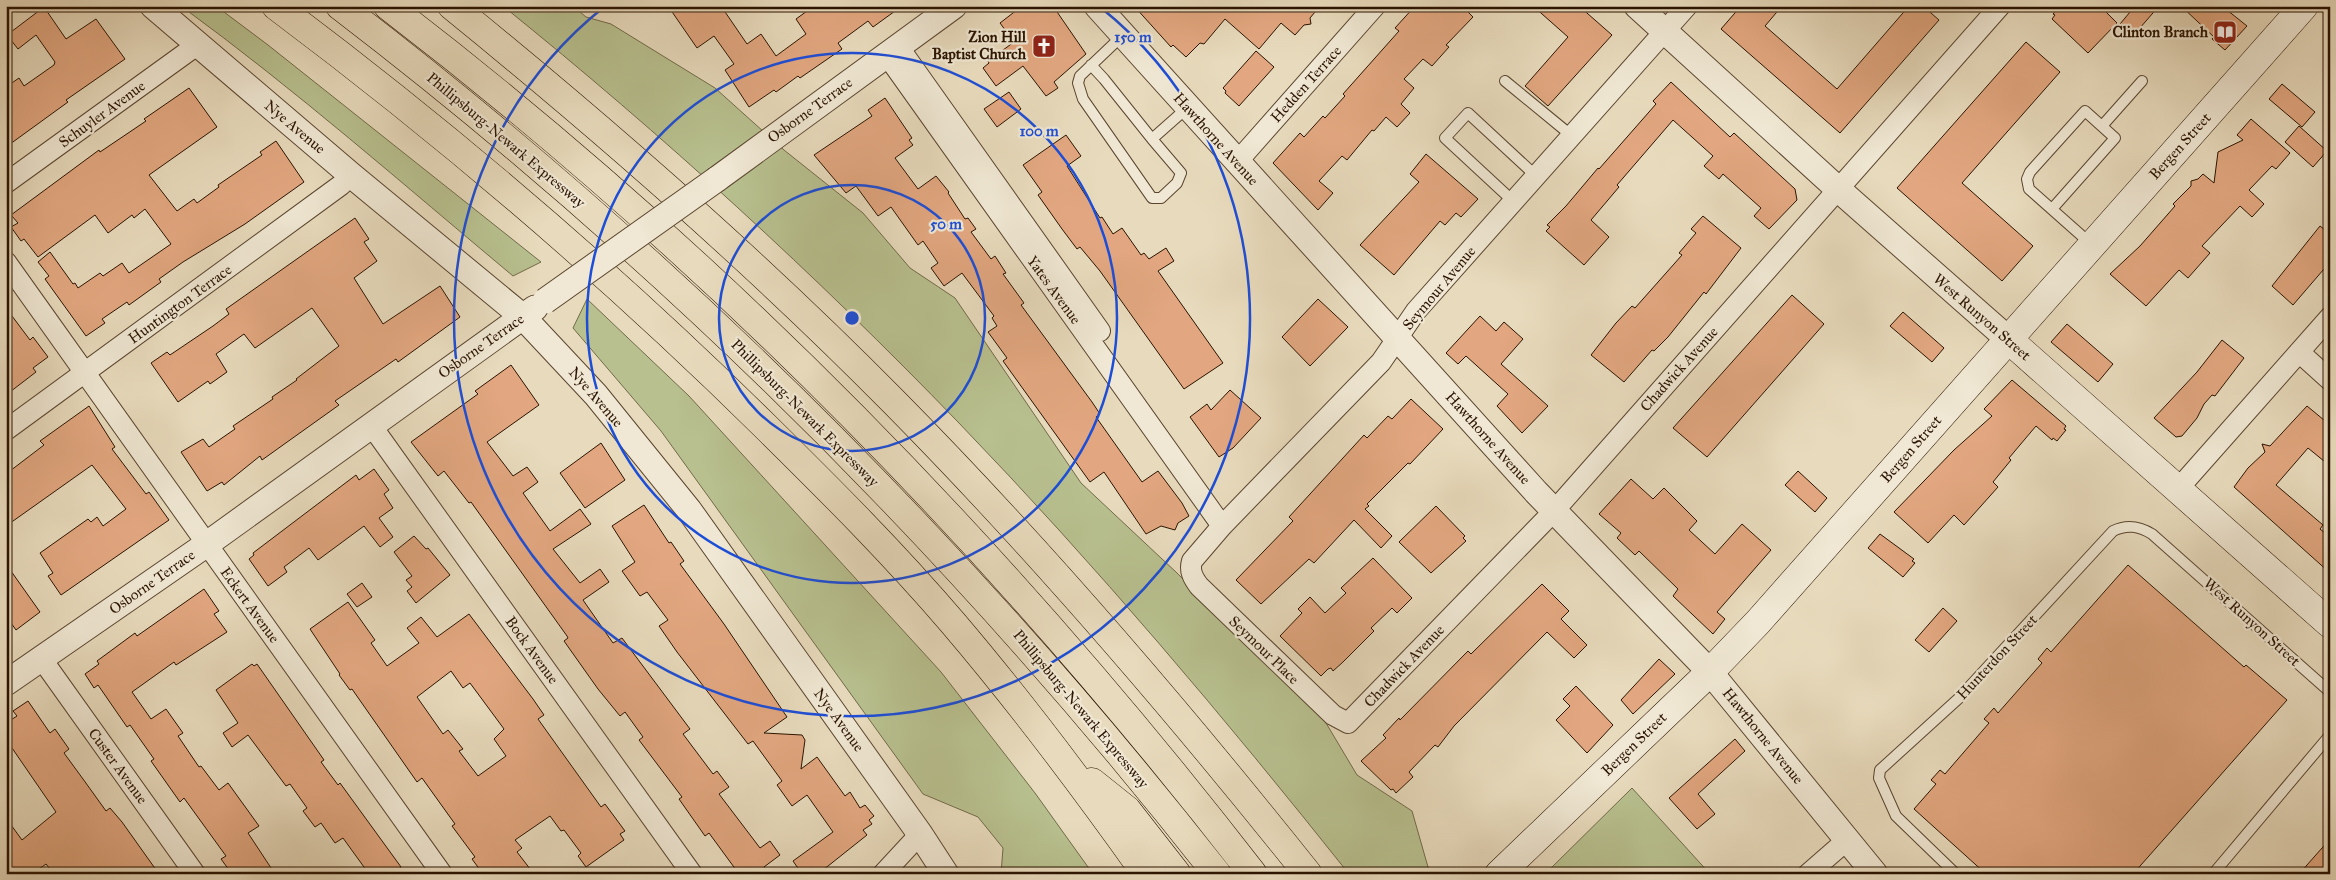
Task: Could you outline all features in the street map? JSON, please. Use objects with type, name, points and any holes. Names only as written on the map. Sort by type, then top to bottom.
[{"type":"highway","points":[[276,6],[383,88],[484,170],[623,291],[725,386],[835,496],[906,571],[982,658],[1062,758],[1146,874]]},
{"type":"highway","name":"Phillipsburg-Newark Expressway","points":[[340,6],[513,144],[610,227],[809,415],[932,541],[1026,644],[1111,742],[1217,874]]},
{"type":"highway","name":"Phillipsburg-Newark Expressway","points":[[388,6],[494,91],[626,203],[743,310],[830,395],[966,535],[1052,630],[1137,728],[1253,874]]},
{"type":"highway","points":[[452,6],[561,96],[706,223],[893,401],[982,494],[1111,638],[1202,743],[1308,874]]},
{"type":"highway","points":[[1062,758],[1127,810],[1177,874]]},
{"type":"main road","name":"Bergen Street","points":[[1499,874],[1710,672],[1758,622],[2304,6]]},
{"type":"main road","name":"West Runyon Street","points":[[2008,339],[2330,624]]},
{"type":"street","name":"Nye Avenue","points":[[153,6],[351,175],[523,317],[596,395],[689,510],[920,834],[946,874]]},
{"type":"street","name":"Osborne Terrace","points":[[6,683],[207,544],[717,179],[954,6]]},
{"type":"street","name":"Hawthorne Avenue","points":[[1097,6],[1187,108],[1398,337],[1554,511],[1710,672],[1875,874]]},
{"type":"street","name":"Hedden Terrace","points":[[1236,162],[1375,6]]},
{"type":"street","name":"West Runyon Street","points":[[1638,6],[1839,190],[2008,339]]},
{"type":"street","name":"Seymour Avenue","points":[[1190,568],[1196,554],[1381,362],[1416,311],[1686,6]]},
{"type":"street","name":"Chadwick Avenue","points":[[1348,723],[1554,511],[2000,6]]},
{"type":"street","name":"Schuyler Avenue","points":[[6,183],[197,44]]},
{"type":"street","name":"Yates Avenue","points":[[892,50],[1227,521]]},
{"type":"street","name":"Huntington Terrace","points":[[6,430],[341,185],[351,175]]},
{"type":"street","name":"Eckert Avenue","points":[[6,262],[442,874]]},
{"type":"street","points":[[2178,489],[2330,317]]},
{"type":"street","points":[[2298,352],[2330,380]]},
{"type":"street","name":"Bock Avenue","points":[[371,425],[692,874]]},
{"type":"street","name":"Seymour Place","points":[[1190,568],[1192,577],[1206,593],[1333,716],[1348,723]]},
{"type":"street","name":"Custer Avenue","points":[[41,658],[195,874]]},
{"type":"street","points":[[883,874],[920,834]]},
{"type":"street","points":[[1808,874],[1846,840]]},
{"type":"lane","points":[[1091,65],[1181,173],[1177,183],[1161,198],[1152,198],[1083,99],[1078,83],[1080,76],[1091,65],[1123,35]]},
{"type":"lane","points":[[1506,80],[1572,136]]},
{"type":"lane","points":[[2102,126],[2142,81]]},
{"type":"lane","points":[[1152,139],[1187,108]]},
{"type":"lane","points":[[2052,209],[2115,138],[2085,111],[2030,172],[2027,179],[2029,189],[2092,245]]},
{"type":"lane","points":[[1514,202],[1445,138],[1468,113],[1536,176]]},
{"type":"lane","name":"Hunterdon Street","points":[[1956,874],[1896,816],[1879,778],[1883,768],[1958,699],[2113,531],[2118,528],[2133,527],[2152,534]]},
{"type":"lane","name":"West Runyon Street","points":[[2152,534],[2330,692]]},
{"type":"lane","points":[[2213,874],[2330,736]]},
{"type":"green space","points":[[181,6],[216,6],[268,45],[541,262],[513,276],[308,104]]},
{"type":"green space","points":[[503,6],[573,6],[586,17],[611,24],[715,88],[784,150],[863,213],[910,268],[955,298],[1081,483],[1177,573],[1326,723],[1357,775],[1412,811],[1430,874],[1349,874],[1159,643],[1060,531],[958,422],[849,313],[737,207],[680,155]]},
{"type":"green space","points":[[587,299],[689,396],[941,672],[1035,793],[1093,874],[1001,874],[1003,848],[978,817],[923,794],[661,431],[573,328]]},
{"type":"green space","points":[[1632,788],[1710,874],[1545,874]]},
{"type":"building","points":[[668,6],[721,6],[747,44],[761,34],[776,56],[806,34],[796,19],[814,6],[902,6],[873,27],[868,21],[838,43],[842,49],[800,78],[798,76],[776,92],[774,90],[749,107],[725,70],[734,64],[714,36],[697,48]]},
{"type":"building","name":"Zion Hill Baptist Church","points":[[1022,6],[1053,6],[1086,54],[1054,82],[1058,88],[1046,96],[1023,66],[996,86],[983,68],[989,63],[988,61],[1014,42],[1000,23]]},
{"type":"building","points":[[1134,6],[1320,6],[1310,18],[1311,24],[1304,25],[1295,35],[1281,23],[1259,49],[1225,19],[1204,44],[1200,43],[1186,57],[1173,45],[1171,47]]},
{"type":"building","points":[[1415,6],[1462,6],[1473,17],[1446,45],[1449,47],[1432,66],[1423,59],[1404,79],[1414,88],[1401,104],[1410,113],[1397,127],[1386,117],[1374,131],[1372,130],[1347,160],[1342,156],[1319,181],[1333,193],[1318,210],[1273,163],[1300,133],[1304,137],[1345,96],[1343,94],[1399,31],[1395,28]]},
{"type":"building","points":[[1533,6],[1579,6],[1612,35],[1548,106],[1525,86],[1568,37]]},
{"type":"building","points":[[1741,6],[1782,6],[1765,26],[1837,89],[1909,6],[1923,6],[1939,20],[1840,133],[1721,29]]},
{"type":"building","points":[[2060,6],[2100,6],[2117,23],[2088,53],[2052,19],[2055,15],[2053,14]]},
{"type":"building","points":[[2135,6],[2159,6],[2133,36],[2120,24]]},
{"type":"building","name":"Clinton Branch","points":[[2181,6],[2222,6],[2247,26],[2225,50]]},
{"type":"building","points":[[44,7],[66,39],[96,19],[125,59],[66,100],[68,102],[6,147],[6,87],[19,78],[24,86],[54,65],[55,62],[36,35],[18,49],[7,35]]},
{"type":"building","points":[[2026,42],[2060,72],[1962,183],[2033,246],[2002,281],[1897,188]]},
{"type":"building","points":[[1256,51],[1274,67],[1239,106],[1225,93],[1226,91],[1223,88]]},
{"type":"building","points":[[1671,82],[1730,137],[1734,133],[1795,189],[1797,200],[1769,229],[1754,216],[1761,208],[1723,174],[1719,179],[1704,166],[1713,156],[1673,120],[1617,185],[1619,187],[1591,220],[1609,237],[1584,265],[1546,231],[1550,227],[1547,225],[1656,104],[1653,101]]},
{"type":"building","points":[[2282,84],[2315,112],[2302,127],[2269,99]]},
{"type":"building","points":[[189,88],[217,127],[149,175],[177,211],[194,199],[197,203],[219,187],[218,185],[262,155],[260,152],[276,141],[304,182],[245,224],[183,262],[159,279],[161,282],[129,305],[127,302],[102,319],[105,323],[86,336],[45,279],[49,276],[38,262],[50,252],[78,288],[100,273],[103,276],[122,263],[129,273],[171,244],[145,209],[134,218],[132,215],[108,233],[95,215],[38,257],[24,239],[21,241],[11,227],[18,223],[11,215],[99,150],[100,152],[146,121],[144,119]]},
{"type":"building","points":[[1009,92],[1021,109],[997,127],[984,109]]},
{"type":"building","points":[[885,98],[912,138],[909,140],[913,145],[895,158],[918,189],[936,176],[949,192],[965,219],[968,218],[976,229],[971,232],[991,259],[995,256],[1006,273],[1003,274],[1024,303],[1021,305],[1092,402],[1100,414],[1096,417],[1142,482],[1158,471],[1182,503],[1189,516],[1178,523],[1175,530],[1161,526],[1146,534],[1104,472],[1090,482],[1003,361],[1007,358],[988,332],[997,326],[992,318],[994,316],[962,273],[944,286],[931,268],[938,263],[923,241],[918,245],[891,207],[878,216],[856,186],[846,193],[814,155],[872,116],[868,110]]},
{"type":"building","points":[[2251,119],[2290,153],[2276,169],[2272,166],[2249,190],[2264,204],[2252,217],[2240,206],[2202,246],[2210,253],[2188,278],[2179,270],[2146,306],[2110,274],[2140,246],[2175,206],[2173,204],[2191,186],[2191,181],[2198,179],[2203,174],[2214,183],[2218,152],[2243,140],[2237,135]]},
{"type":"building","points":[[2299,126],[2327,151],[2313,167],[2285,142]]},
{"type":"building","points":[[1066,135],[1081,156],[1067,166],[1100,218],[1102,217],[1113,234],[1122,228],[1141,255],[1144,253],[1149,259],[1166,248],[1174,261],[1158,271],[1223,363],[1184,389],[1100,271],[1080,247],[1077,249],[1062,229],[1038,195],[1042,192],[1023,165]]},
{"type":"building","points":[[1426,154],[1478,199],[1461,217],[1456,213],[1445,225],[1440,221],[1394,275],[1360,245],[1419,182],[1410,174]]},
{"type":"building","points":[[1703,216],[1741,248],[1706,294],[1704,292],[1668,337],[1654,351],[1652,350],[1624,382],[1591,355],[1616,323],[1632,306],[1635,308],[1682,255],[1679,253],[1696,233],[1691,229]]},
{"type":"building","points":[[355,218],[369,239],[364,242],[377,261],[354,278],[383,324],[440,286],[460,317],[398,362],[396,359],[335,401],[339,405],[262,460],[260,456],[224,485],[222,482],[207,491],[181,452],[203,439],[209,447],[235,429],[233,426],[273,399],[272,397],[297,380],[339,346],[312,308],[255,348],[244,334],[216,354],[227,372],[210,384],[208,381],[178,402],[151,363],[167,352],[170,355],[213,326],[229,314],[226,309]]},
{"type":"building","points":[[2320,226],[2330,234],[2330,262],[2293,305],[2272,286]]},
{"type":"building","points":[[1792,295],[1824,324],[1707,457],[1673,428]]},
{"type":"building","points":[[1318,299],[1348,327],[1310,366],[1282,337]]},
{"type":"building","points":[[6,308],[30,340],[33,337],[48,357],[33,368],[36,372],[6,395]]},
{"type":"building","points":[[1903,312],[1944,348],[1932,362],[1890,326]]},
{"type":"building","points":[[1480,316],[1496,331],[1504,322],[1523,339],[1501,364],[1548,406],[1522,433],[1497,406],[1508,394],[1466,356],[1458,364],[1446,353]]},
{"type":"building","points":[[2067,324],[2113,364],[2098,382],[2051,342]]},
{"type":"building","points":[[2222,340],[2244,358],[2215,396],[2212,395],[2204,404],[2197,418],[2182,436],[2176,437],[2154,418],[2197,372]]},
{"type":"building","points":[[511,365],[539,405],[487,442],[513,476],[527,467],[538,482],[523,493],[550,531],[580,509],[591,524],[553,549],[580,583],[600,569],[609,582],[583,600],[613,643],[622,638],[690,729],[683,734],[713,774],[717,771],[729,787],[719,794],[760,848],[770,841],[780,855],[764,867],[769,874],[739,874],[709,833],[705,836],[679,799],[682,797],[639,740],[643,737],[625,712],[620,716],[598,689],[564,641],[568,638],[567,636],[471,502],[469,503],[444,471],[438,476],[411,442],[478,394],[475,391]]},
{"type":"building","points":[[2012,380],[2066,426],[2064,429],[2066,430],[2057,441],[2053,438],[2052,440],[2036,426],[2009,458],[2011,460],[1993,482],[1998,487],[1964,525],[1954,515],[1928,543],[1894,512],[1954,450],[1992,416],[1984,409]]},
{"type":"building","points":[[1230,390],[1261,418],[1233,448],[1219,457],[1190,417],[1207,404],[1211,410]]},
{"type":"building","points":[[1411,399],[1443,429],[1410,464],[1408,463],[1367,504],[1369,506],[1365,509],[1392,536],[1381,548],[1354,520],[1314,563],[1309,559],[1261,604],[1236,580],[1293,521],[1289,517],[1364,435],[1367,438],[1388,416],[1392,419]]},
{"type":"building","points":[[89,406],[115,447],[112,449],[146,494],[149,492],[169,520],[61,595],[48,576],[53,573],[40,553],[88,519],[91,522],[97,517],[103,526],[126,509],[92,465],[6,526],[6,474],[44,445],[40,441]]},
{"type":"building","points":[[2307,406],[2330,425],[2330,466],[2308,448],[2276,485],[2323,525],[2320,529],[2330,537],[2330,573],[2234,487],[2248,468],[2265,452],[2262,444],[2270,446]]},
{"type":"building","points":[[601,443],[625,480],[585,508],[560,473]]},
{"type":"building","points":[[374,469],[389,490],[384,494],[393,508],[379,518],[393,537],[380,547],[364,526],[318,560],[309,548],[284,567],[287,572],[268,586],[249,559],[254,555],[253,553],[356,475],[359,480]]},
{"type":"building","points":[[1798,471],[1827,498],[1815,512],[1785,485]]},
{"type":"building","points":[[1631,479],[1653,499],[1664,488],[1697,521],[1689,530],[1715,554],[1742,524],[1771,550],[1717,612],[1725,619],[1713,634],[1673,596],[1678,589],[1639,551],[1635,555],[1617,538],[1621,533],[1599,514]]},
{"type":"building","points":[[644,505],[669,543],[671,542],[684,561],[680,564],[724,624],[787,717],[764,733],[802,735],[805,740],[801,769],[817,757],[845,796],[850,792],[860,808],[865,805],[874,816],[869,820],[872,824],[863,830],[867,835],[818,874],[802,874],[793,861],[833,832],[807,795],[792,806],[777,785],[782,781],[753,741],[748,744],[659,626],[668,620],[647,592],[640,596],[622,571],[635,562],[612,526]]},
{"type":"building","points":[[1436,506],[1465,536],[1463,538],[1466,541],[1431,573],[1399,542]]},
{"type":"building","points":[[1880,534],[1914,559],[1912,561],[1915,563],[1903,577],[1868,548]]},
{"type":"building","points":[[414,536],[426,549],[428,548],[450,575],[416,603],[407,591],[412,587],[406,580],[412,576],[394,552]]},
{"type":"building","points":[[1373,558],[1412,598],[1397,613],[1392,608],[1371,628],[1374,631],[1343,662],[1333,671],[1331,668],[1328,669],[1321,676],[1280,636],[1302,613],[1298,609],[1310,597],[1325,613],[1346,593],[1341,588]]},
{"type":"building","points":[[6,564],[40,612],[16,630],[6,616]]},
{"type":"building","points":[[2128,565],[2244,667],[2246,665],[2287,700],[2133,874],[1986,874],[1914,809],[1936,784],[1931,780],[1940,770],[1945,774],[1989,723],[1984,719],[1994,708],[1998,713],[2042,663],[2038,659],[2047,648],[2051,652]]},
{"type":"building","points":[[362,583],[372,597],[357,607],[347,594]]},
{"type":"building","points":[[1542,584],[1569,611],[1561,619],[1587,645],[1574,658],[1547,632],[1454,726],[1438,747],[1435,745],[1409,772],[1413,777],[1396,793],[1393,789],[1391,790],[1361,761],[1386,738],[1383,735],[1399,718],[1400,720],[1468,651],[1471,654]]},
{"type":"building","points":[[204,589],[219,611],[214,614],[227,632],[176,665],[174,662],[132,692],[151,719],[166,709],[183,733],[178,736],[199,767],[201,766],[219,790],[228,783],[259,826],[248,833],[275,874],[232,874],[221,859],[226,856],[184,798],[180,802],[151,761],[154,759],[130,725],[127,727],[98,685],[94,688],[85,674],[99,664],[97,661],[135,633],[137,636]]},
{"type":"building","points":[[348,602],[375,640],[371,643],[387,666],[419,643],[407,628],[421,617],[437,637],[469,614],[544,715],[538,719],[601,807],[605,804],[625,831],[620,834],[624,840],[586,867],[578,856],[581,853],[564,830],[561,831],[550,816],[515,840],[522,848],[517,852],[534,874],[483,874],[472,859],[475,857],[452,826],[455,824],[422,778],[417,782],[352,689],[350,690],[339,675],[310,629]],"holes":[[[451,671],[463,688],[470,683],[504,729],[494,739],[506,756],[478,776],[459,751],[463,749],[448,730],[443,734],[417,697]]]},
{"type":"building","points":[[1943,608],[1957,621],[1929,652],[1915,640]]},
{"type":"building","points":[[1659,659],[1675,674],[1633,714],[1621,700]]},
{"type":"building","points":[[252,664],[254,666],[257,664],[324,760],[321,762],[338,785],[340,783],[401,867],[393,874],[369,874],[343,838],[335,843],[321,823],[315,827],[303,811],[307,808],[290,784],[286,786],[248,735],[232,747],[223,733],[238,723],[216,690]]},
{"type":"building","points":[[1576,686],[1613,725],[1587,753],[1556,720],[1570,706],[1563,699]]},
{"type":"building","points":[[28,701],[50,733],[55,729],[69,749],[64,753],[106,811],[110,808],[122,822],[159,874],[54,874],[46,864],[32,874],[6,874],[6,818],[22,840],[56,812],[12,748],[6,752],[6,723],[17,716],[13,711]]},
{"type":"building","points":[[1735,739],[1745,751],[1698,794],[1715,814],[1697,829],[1669,798]]},
{"type":"building","points":[[2330,839],[2330,874],[2299,874]]},
{"type":"place","name":"Clinton Branch","points":[[2225,32]]},
{"type":"place","name":"Zion Hill Baptist Church","points":[[1044,46]]}]
